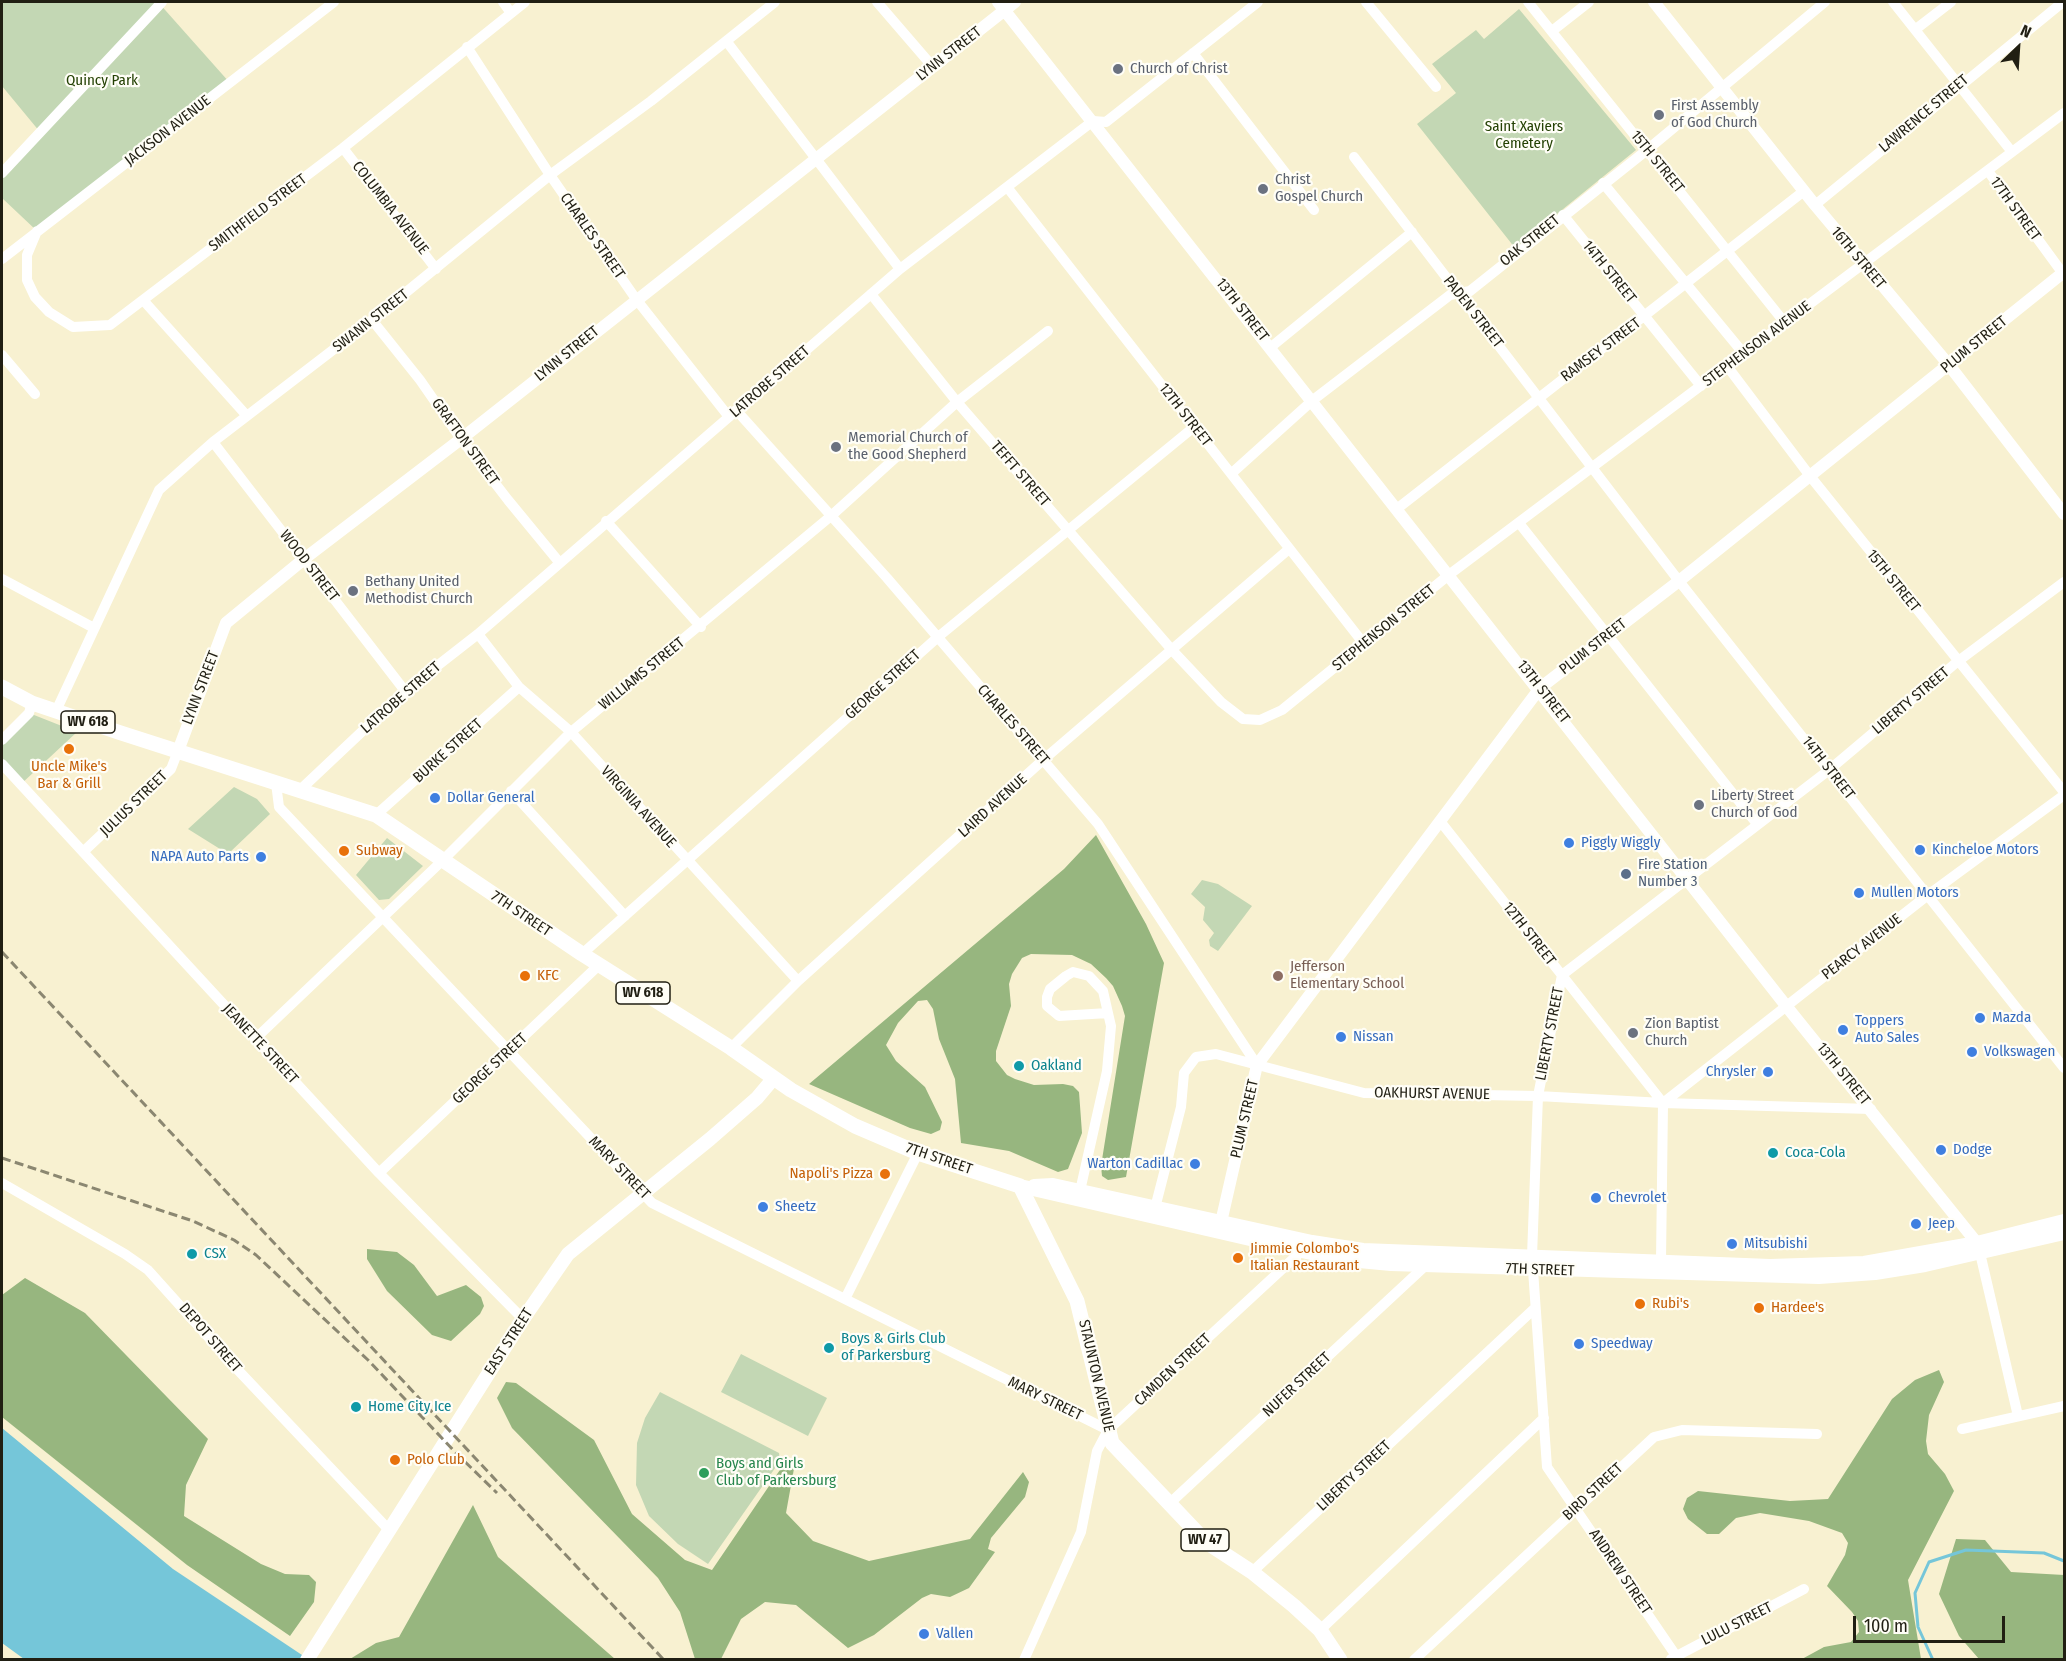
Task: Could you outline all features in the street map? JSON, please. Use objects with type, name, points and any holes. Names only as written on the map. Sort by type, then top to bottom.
[{"type":"main road","name":"7TH STREET","points":[[2,687],[32,703],[376,815],[582,954],[731,1048],[773,1079],[855,1126],[918,1153],[1020,1186],[1307,1246],[1362,1262],[1425,1266],[1661,1261],[1770,1266],[1864,1263],[1978,1248],[2064,1233]]},
{"type":"main road","name":"EAST STREET","points":[[307,1659],[523,1319],[568,1254],[710,1139],[757,1098],[773,1079]]},
{"type":"main road","name":"7TH STREET","points":[[1020,1186],[1053,1185],[1155,1208],[1220,1227]]},
{"type":"main road","name":"STAUNTON AVENUE","points":[[1020,1186],[1077,1301],[1112,1443],[1206,1542],[1252,1572],[1320,1630],[1340,1659]]},
{"type":"main road","name":"7TH STREET","points":[[1307,1246],[1532,1263],[1819,1277],[1875,1273],[1978,1248],[2064,1221]]},
{"type":"street","points":[[2,173],[162,2]]},
{"type":"street","name":"JACKSON AVENUE","points":[[2,259],[334,2]]},
{"type":"street","points":[[503,2],[511,13]]},
{"type":"street","name":"SMITHFIELD STREET","points":[[37,231],[27,255],[27,280],[35,297],[49,312],[73,327],[110,325],[343,148],[467,46],[525,2]]},
{"type":"street","name":"SWANN STREET","points":[[56,711],[159,490],[213,442],[372,320],[550,175],[726,42],[775,2]]},
{"type":"street","points":[[877,2],[933,67]]},
{"type":"street","name":"LYNN STREET","points":[[178,751],[226,623],[304,559],[933,67],[1001,6],[1015,2]]},
{"type":"street","name":"LATROBE STREET","points":[[300,790],[405,691],[478,634],[900,268],[1093,121],[1106,122],[1258,2]]},
{"type":"street","points":[[1366,2],[1436,87]]},
{"type":"street","name":"15TH STREET","points":[[1528,2],[1785,323]]},
{"type":"street","points":[[1552,31],[1589,2]]},
{"type":"street","name":"16TH STREET","points":[[1654,2],[1815,205],[1948,365],[2064,514]]},
{"type":"street","name":"OAK STREET","points":[[1232,472],[1313,400],[1450,295],[1470,291],[1563,214],[1647,150],[1825,2]]},
{"type":"street","points":[[1893,2],[1960,83],[2012,152]]},
{"type":"street","points":[[1916,29],[1951,2]]},
{"type":"street","name":"LAWRENCE STREET","points":[[1815,205],[1960,83],[2062,2]]},
{"type":"street","name":"13TH STREET","points":[[1001,6],[1688,876],[1787,1007],[1871,1109],[1978,1248],[2018,1416]]},
{"type":"street","points":[[726,42],[900,268]]},
{"type":"street","name":"CHARLES STREET","points":[[467,46],[550,175],[636,299],[733,414],[831,516],[938,637],[1098,824],[1257,1065]]},
{"type":"street","points":[[1193,53],[1314,210]]},
{"type":"street","name":"STEPHENSON AVENUE","points":[[1450,574],[2012,152],[2064,116]]},
{"type":"street","name":"COLUMBIA AVENUE","points":[[343,148],[436,269]]},
{"type":"street","name":"PADEN STREET","points":[[1354,157],[1593,467]]},
{"type":"street","name":"17TH STREET","points":[[1988,171],[2064,274]]},
{"type":"street","points":[[1604,183],[1744,354]]},
{"type":"street","name":"12TH STREET","points":[[1006,187],[1194,427],[1232,472],[1364,644]]},
{"type":"street","name":"RAMSEY STREET","points":[[1398,508],[1804,191]]},
{"type":"street","name":"14TH STREET","points":[[1563,214],[1701,386]]},
{"type":"street","points":[[1271,347],[1412,232]]},
{"type":"street","name":"PLUM STREET","points":[[1220,1227],[1257,1065],[1540,688],[1679,581],[2064,274]]},
{"type":"street","name":"TEFFT STREET","points":[[871,294],[957,402],[1172,650]]},
{"type":"street","points":[[143,300],[246,416]]},
{"type":"street","name":"GRAFTON STREET","points":[[372,320],[420,380],[460,439],[559,562]]},
{"type":"street","name":"WILLIAMS STREET","points":[[255,1039],[442,861],[571,732],[701,627],[831,516],[957,402],[1048,331]]},
{"type":"street","points":[[2,355],[35,394]]},
{"type":"street","name":"15TH STREET","points":[[1728,366],[1810,476],[2064,794]]},
{"type":"street","name":"GEORGE STREET","points":[[582,954],[938,637],[1194,427]]},
{"type":"street","name":"WOOD STREET","points":[[213,442],[405,691]]},
{"type":"street","name":"14TH STREET","points":[[1593,467],[1679,581],[2063,1063]]},
{"type":"street","points":[[606,522],[701,627]]},
{"type":"street","points":[[1519,523],[1757,824]]},
{"type":"street","name":"LAIRD AVENUE","points":[[731,1048],[798,981],[1043,760],[1289,549]]},
{"type":"street","name":"STEPHENSON STREET","points":[[1172,650],[1221,702],[1243,719],[1260,720],[1282,710],[1450,574]]},
{"type":"street","points":[[2,579],[94,628]]},
{"type":"street","name":"LIBERTY STREET","points":[[1252,1572],[1534,1309],[1532,1263],[1538,1096],[1562,975],[1829,770],[1957,662],[2064,582]]},
{"type":"street","name":"VIRGINIA AVENUE","points":[[478,634],[519,687],[571,732],[686,861],[798,981]]},
{"type":"street","name":"BURKE STREET","points":[[376,815],[519,687]]},
{"type":"street","points":[[2,740],[28,713],[32,703]]},
{"type":"street","name":"JULIUS STREET","points":[[83,852],[171,769],[178,751]]},
{"type":"street","name":"JEANETTE STREET","points":[[2,764],[379,1173],[523,1319]]},
{"type":"street","name":"MARY STREET","points":[[276,783],[279,807],[652,1203],[1108,1430]]},
{"type":"street","points":[[511,792],[625,916]]},
{"type":"street","name":"PEARCY AVENUE","points":[[1663,1103],[1928,895],[2064,794]]},
{"type":"street","name":"12TH STREET","points":[[1440,821],[1663,1103]]},
{"type":"street","name":"GEORGE STREET","points":[[379,1173],[599,965]]},
{"type":"street","points":[[1080,1191],[1107,1071],[1111,1026],[1103,991],[1089,976],[1073,972],[1065,975],[1050,989],[1047,997],[1047,1006],[1059,1016],[1108,1013]]},
{"type":"street","name":"OAKHURST AVENUE","points":[[1155,1208],[1181,1107],[1184,1073],[1196,1057],[1216,1054],[1364,1094],[1538,1096],[1663,1103]]},
{"type":"street","points":[[1661,1261],[1663,1103],[1871,1109]]},
{"type":"street","points":[[845,1299],[918,1153]]},
{"type":"street","name":"DEPOT STREET","points":[[2,1183],[125,1254],[148,1270],[236,1368],[389,1530]]},
{"type":"street","name":"CAMDEN STREET","points":[[1024,1659],[1081,1532],[1097,1451],[1108,1430],[1307,1246]]},
{"type":"street","name":"NUFER STREET","points":[[1169,1504],[1425,1266]]},
{"type":"street","name":"ANDREW STREET","points":[[1534,1309],[1547,1467],[1675,1658]]},
{"type":"street","points":[[1962,1429],[2064,1406]]},
{"type":"street","points":[[1320,1630],[1544,1418]]},
{"type":"street","name":"BIRD STREET","points":[[1413,1659],[1645,1444],[1664,1433],[1682,1430],[1816,1434]]},
{"type":"street","name":"LULU STREET","points":[[1675,1658],[1804,1589]]},
{"type":"green space","name":"Quincy Park","points":[[2,2],[158,2],[230,83],[37,231],[2,198],[2,173],[40,132],[2,86]]},
{"type":"green space","name":"Saint Xaviers Cemetery","points":[[1519,9],[1636,150],[1515,248],[1417,124],[1456,93],[1432,64],[1476,30],[1484,39]]},
{"type":"green space","points":[[29,713],[77,732],[20,785],[2,764],[2,740]]},
{"type":"green space","points":[[234,787],[257,799],[270,814],[228,854],[188,829]]},
{"type":"green space","points":[[1096,835],[1146,924],[1164,963],[1126,1177],[1108,1180],[1102,1176],[1101,1166],[1125,1016],[1113,986],[1091,964],[1072,955],[1031,954],[1022,958],[1009,984],[1011,1006],[996,1051],[996,1061],[1007,1075],[1015,1079],[1034,1085],[1073,1086],[1079,1092],[1082,1133],[1068,1169],[1058,1172],[1009,1151],[961,1143],[955,1079],[939,1039],[933,1009],[927,1000],[918,1001],[898,1023],[886,1045],[896,1061],[925,1087],[942,1122],[940,1130],[931,1134],[910,1128],[809,1084],[1064,869]]},
{"type":"green space","points":[[387,838],[423,866],[389,899],[379,900],[356,875]]},
{"type":"green space","points":[[1202,880],[1218,884],[1252,906],[1218,951],[1210,946],[1209,940],[1214,933],[1203,920],[1205,907],[1191,894]]},
{"type":"green space","points":[[367,1249],[397,1252],[414,1265],[437,1296],[466,1285],[481,1297],[484,1306],[480,1314],[451,1341],[432,1335],[387,1291],[367,1259]]},
{"type":"green space","points":[[25,1278],[85,1313],[208,1439],[186,1485],[184,1516],[261,1564],[285,1574],[309,1575],[316,1582],[314,1602],[290,1636],[187,1565],[2,1417],[2,1295]]},
{"type":"green space","points":[[741,1354],[827,1398],[808,1436],[721,1392]]},
{"type":"green space","points":[[1939,1370],[1944,1382],[1929,1415],[1926,1441],[1928,1454],[1945,1474],[1954,1491],[1908,1580],[1921,1659],[1802,1659],[1824,1647],[1851,1642],[1859,1632],[1858,1621],[1852,1612],[1827,1586],[1845,1555],[1848,1543],[1842,1533],[1809,1521],[1760,1513],[1736,1518],[1719,1534],[1707,1534],[1688,1519],[1683,1509],[1687,1498],[1698,1491],[1790,1501],[1828,1499],[1892,1399],[1915,1380]]},
{"type":"green space","points":[[506,1382],[516,1383],[594,1440],[632,1514],[685,1560],[712,1570],[786,1461],[795,1463],[786,1513],[813,1541],[869,1561],[970,1539],[1023,1472],[1029,1482],[1025,1497],[991,1538],[988,1549],[995,1552],[969,1588],[950,1597],[931,1594],[922,1598],[874,1635],[848,1648],[796,1605],[765,1602],[741,1619],[721,1659],[695,1659],[680,1612],[658,1578],[512,1428],[497,1398]]},
{"type":"green space","name":"Boys and Girls Club of Parkersburg","points":[[660,1392],[779,1453],[780,1461],[708,1564],[678,1544],[649,1516],[636,1485],[637,1443],[645,1418]]},
{"type":"green space","points":[[473,1505],[498,1557],[615,1659],[350,1659],[376,1643],[399,1637]]},
{"type":"green space","points":[[1956,1539],[1985,1540],[2011,1572],[2064,1575],[2064,1659],[1979,1659],[1959,1636],[1939,1594]]},
{"type":"water","points":[[2,1428],[173,1569],[308,1659],[24,1659],[2,1643]]},
{"type":"waterway","points":[[1933,1660],[1918,1627],[1915,1593],[1929,1562],[1966,1550],[2044,1553],[2064,1561]]},
{"type":"railway","points":[[2,952],[664,1660]]},
{"type":"railway","points":[[2,1158],[193,1221],[234,1240],[256,1255],[368,1360],[497,1493]]},
{"type":"place","name":"Church of Christ","points":[[1118,69]]},
{"type":"place","name":"First Assembly of God Church","points":[[1659,115]]},
{"type":"place","name":"Christ Gospel Church","points":[[1263,189]]},
{"type":"place","name":"Memorial Church of the Good Shepherd","points":[[836,447]]},
{"type":"place","name":"Bethany United Methodist Church","points":[[353,591]]},
{"type":"place","name":"Uncle Mike's Bar & Grill","points":[[69,749]]},
{"type":"place","name":"Dollar General","points":[[435,798]]},
{"type":"place","name":"Liberty Street Church of God","points":[[1699,805]]},
{"type":"place","name":"Piggly Wiggly","points":[[1569,843]]},
{"type":"place","name":"Kincheloe Motors","points":[[1920,850]]},
{"type":"place","name":"Subway","points":[[344,851]]},
{"type":"place","name":"NAPA Auto Parts","points":[[261,857]]},
{"type":"place","name":"Fire Station Number 3","points":[[1626,874]]},
{"type":"place","name":"Mullen Motors","points":[[1859,893]]},
{"type":"place","name":"KFC","points":[[525,976]]},
{"type":"place","name":"Jefferson Elementary School","points":[[1278,976]]},
{"type":"place","name":"Mazda","points":[[1980,1018]]},
{"type":"place","name":"Toppers Auto Sales","points":[[1843,1030]]},
{"type":"place","name":"Zion Baptist Church","points":[[1633,1033]]},
{"type":"place","name":"Nissan","points":[[1341,1037]]},
{"type":"place","name":"Volkswagen","points":[[1972,1052]]},
{"type":"place","name":"Oakland","points":[[1019,1066]]},
{"type":"place","name":"Chrysler","points":[[1768,1072]]},
{"type":"place","name":"Dodge","points":[[1941,1150]]},
{"type":"place","name":"Coca-Cola","points":[[1773,1153]]},
{"type":"place","name":"Warton Cadillac","points":[[1195,1164]]},
{"type":"place","name":"Napoli's Pizza","points":[[885,1174]]},
{"type":"place","name":"Chevrolet","points":[[1596,1198]]},
{"type":"place","name":"Sheetz","points":[[763,1207]]},
{"type":"place","name":"Jeep","points":[[1916,1224]]},
{"type":"place","name":"Mitsubishi","points":[[1732,1244]]},
{"type":"place","name":"CSX","points":[[192,1254]]},
{"type":"place","name":"Jimmie Colombo's Italian Restaurant","points":[[1238,1258]]},
{"type":"place","name":"Rubi's","points":[[1640,1304]]},
{"type":"place","name":"Hardee's","points":[[1759,1308]]},
{"type":"place","name":"Speedway","points":[[1579,1344]]},
{"type":"place","name":"Boys & Girls Club of Parkersburg","points":[[829,1348]]},
{"type":"place","name":"Home City Ice","points":[[356,1407]]},
{"type":"place","name":"Polo Club","points":[[395,1460]]},
{"type":"place","name":"Boys and Girls Club of Parkersburg","points":[[704,1473]]},
{"type":"place","name":"Vallen","points":[[924,1634]]}]
